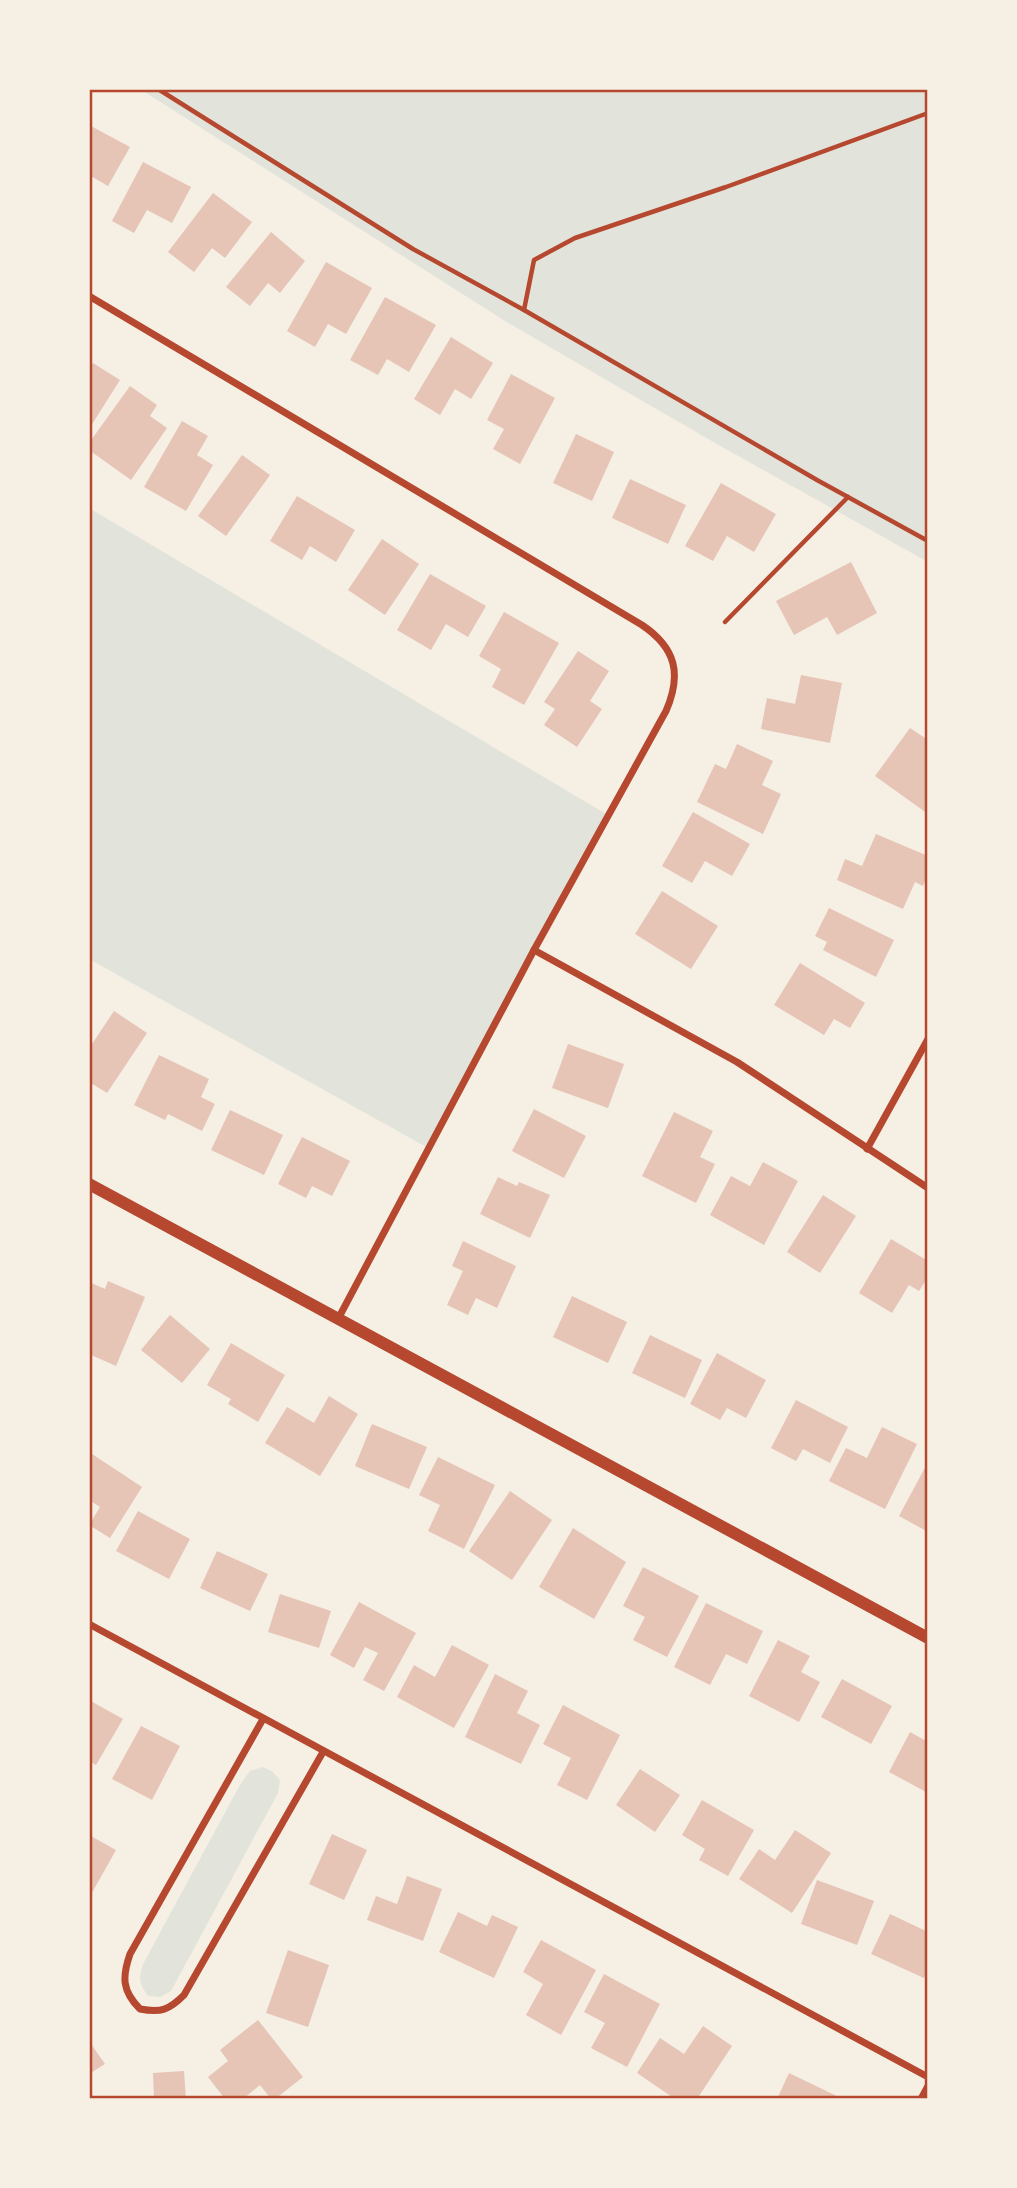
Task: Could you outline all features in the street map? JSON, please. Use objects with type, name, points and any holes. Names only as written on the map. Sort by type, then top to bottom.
[{"type":"street","points":[[89,296],[642,625],[661,639],[673,662],[675,676],[666,711],[534,950],[338,1320]]},
{"type":"street","points":[[534,950],[737,1062],[928,1188]]},
{"type":"street","points":[[867,1149],[928,1039]]},
{"type":"street","points":[[89,1184],[928,1639]]},
{"type":"street","points":[[89,1624],[928,2077]]},
{"type":"street","points":[[263,1719],[130,1954],[123,1978],[125,1989],[140,2009],[164,2011],[184,1995],[323,1752]]},
{"type":"street","points":[[921,2099],[928,2086]]},
{"type":"path","points":[[158,89],[413,249],[928,541]]},
{"type":"path","points":[[524,310],[534,260],[575,237],[726,187],[928,113]]},
{"type":"path","points":[[725,622],[848,497]]},
{"type":"shaded area","points":[[140,89],[928,89],[928,562],[505,321]]},
{"type":"shaded area","points":[[89,508],[608,815],[428,1148],[89,959]]},
{"type":"shaded area","points":[[263,1767],[273,1772],[280,1780],[278,1793],[171,1991],[160,1997],[148,1996],[140,1981],[143,1964],[241,1783],[250,1771]]},
{"type":"building","points":[[89,125],[130,147],[108,186],[89,175]]},
{"type":"building","points":[[143,162],[191,187],[172,223],[147,210],[134,233],[112,221]]},
{"type":"building","points":[[213,193],[252,222],[225,258],[212,248],[194,272],[168,252]]},
{"type":"building","points":[[271,232],[305,261],[280,293],[268,283],[250,306],[226,287]]},
{"type":"building","points":[[326,262],[372,288],[346,334],[328,324],[315,347],[287,331]]},
{"type":"building","points":[[385,297],[436,325],[409,372],[387,359],[378,375],[350,360]]},
{"type":"building","points":[[451,337],[493,363],[471,399],[455,389],[440,415],[414,399]]},
{"type":"building","points":[[93,363],[120,380],[89,429],[89,369]]},
{"type":"building","points":[[511,374],[555,398],[520,464],[493,449],[504,429],[487,420]]},
{"type":"building","points":[[130,386],[157,405],[150,416],[167,428],[131,480],[89,450],[89,443]]},
{"type":"building","points":[[182,421],[208,436],[197,455],[213,465],[186,511],[144,487]]},
{"type":"building","points":[[576,434],[614,452],[592,501],[553,483]]},
{"type":"building","points":[[242,455],[270,475],[226,536],[198,516]]},
{"type":"building","points":[[630,479],[686,505],[668,544],[612,518]]},
{"type":"building","points":[[721,483],[776,514],[754,552],[727,536],[713,561],[685,546]]},
{"type":"building","points":[[297,496],[355,530],[336,562],[310,546],[302,560],[270,541]]},
{"type":"building","points":[[382,539],[419,564],[385,615],[348,590]]},
{"type":"building","points":[[851,562],[877,613],[837,635],[827,617],[794,635],[776,601]]},
{"type":"building","points":[[430,574],[486,606],[468,637],[446,624],[431,650],[397,630]]},
{"type":"building","points":[[504,612],[559,643],[524,705],[492,687],[501,669],[479,656]]},
{"type":"building","points":[[578,651],[609,671],[590,701],[602,709],[577,747],[544,725],[555,709],[544,702]]},
{"type":"building","points":[[801,675],[842,683],[830,743],[761,729],[767,698],[795,704]]},
{"type":"building","points":[[910,728],[928,740],[928,814],[875,776]]},
{"type":"building","points":[[737,744],[773,761],[762,785],[781,794],[763,834],[697,802],[715,764],[726,769]]},
{"type":"building","points":[[693,812],[750,844],[732,876],[705,861],[692,883],[662,866]]},
{"type":"building","points":[[876,834],[928,856],[928,874],[923,886],[915,882],[903,909],[837,880],[845,859],[862,866]]},
{"type":"building","points":[[662,891],[718,926],[691,969],[635,934]]},
{"type":"building","points":[[829,908],[894,940],[876,977],[823,950],[827,942],[815,936]]},
{"type":"building","points":[[800,963],[865,1003],[850,1028],[834,1019],[824,1035],[774,1005]]},
{"type":"building","points":[[114,1011],[147,1033],[107,1093],[89,1082],[89,1042],[92,1044]]},
{"type":"building","points":[[568,1044],[624,1064],[608,1108],[552,1088]]},
{"type":"building","points":[[159,1055],[209,1079],[201,1097],[215,1104],[202,1131],[168,1114],[165,1120],[134,1105]]},
{"type":"building","points":[[534,1109],[586,1136],[564,1178],[512,1151]]},
{"type":"building","points":[[230,1110],[283,1135],[264,1175],[211,1150]]},
{"type":"building","points":[[674,1112],[713,1131],[700,1157],[715,1164],[696,1203],[642,1176]]},
{"type":"building","points":[[302,1137],[350,1161],[332,1196],[312,1186],[306,1198],[278,1184]]},
{"type":"building","points":[[763,1162],[798,1181],[764,1245],[710,1215],[731,1176],[750,1186]]},
{"type":"building","points":[[498,1177],[517,1186],[519,1182],[550,1195],[530,1238],[480,1214]]},
{"type":"building","points":[[823,1195],[856,1216],[820,1273],[787,1252]]},
{"type":"building","points":[[891,1239],[928,1261],[928,1277],[919,1291],[909,1285],[892,1313],[859,1293]]},
{"type":"building","points":[[463,1241],[516,1266],[497,1308],[476,1298],[468,1315],[447,1305],[463,1271],[452,1266]]},
{"type":"building","points":[[108,1281],[145,1297],[116,1366],[89,1354],[89,1282],[105,1289]]},
{"type":"building","points":[[572,1296],[627,1322],[608,1363],[553,1337]]},
{"type":"building","points":[[170,1315],[210,1349],[182,1383],[141,1350]]},
{"type":"building","points":[[650,1335],[702,1360],[685,1398],[632,1373]]},
{"type":"building","points":[[231,1343],[285,1375],[258,1422],[228,1404],[231,1399],[207,1385]]},
{"type":"building","points":[[717,1353],[766,1380],[746,1418],[727,1408],[720,1420],[690,1404]]},
{"type":"building","points":[[329,1396],[358,1414],[320,1476],[265,1443],[287,1407],[314,1423]]},
{"type":"building","points":[[796,1400],[848,1427],[830,1463],[803,1449],[796,1461],[771,1448]]},
{"type":"building","points":[[372,1424],[427,1447],[409,1489],[355,1466]]},
{"type":"building","points":[[882,1427],[917,1444],[885,1509],[829,1481],[846,1448],[867,1458]]},
{"type":"building","points":[[89,1452],[142,1487],[110,1538],[89,1525],[100,1507],[89,1500]]},
{"type":"building","points":[[438,1457],[495,1485],[464,1549],[428,1531],[440,1505],[419,1495]]},
{"type":"building","points":[[928,1462],[928,1532],[899,1516]]},
{"type":"building","points":[[510,1491],[552,1520],[512,1580],[469,1551]]},
{"type":"building","points":[[138,1511],[190,1539],[169,1579],[116,1551]]},
{"type":"building","points":[[573,1528],[626,1562],[594,1619],[539,1587]]},
{"type":"building","points":[[217,1551],[268,1574],[250,1611],[200,1588]]},
{"type":"building","points":[[643,1567],[699,1596],[667,1657],[633,1640],[645,1617],[623,1606]]},
{"type":"building","points":[[280,1594],[331,1611],[319,1648],[268,1632]]},
{"type":"building","points":[[359,1602],[416,1633],[384,1691],[363,1680],[378,1653],[365,1647],[354,1668],[330,1655]]},
{"type":"building","points":[[706,1603],[763,1631],[747,1664],[726,1654],[710,1685],[674,1667]]},
{"type":"building","points":[[778,1640],[810,1656],[801,1672],[820,1682],[799,1722],[749,1696]]},
{"type":"building","points":[[452,1645],[489,1665],[454,1728],[397,1697],[414,1665],[435,1677]]},
{"type":"building","points":[[495,1674],[528,1691],[517,1713],[540,1725],[521,1764],[465,1737]]},
{"type":"building","points":[[842,1679],[892,1706],[871,1744],[821,1717]]},
{"type":"building","points":[[89,1700],[123,1719],[96,1765],[89,1761]]},
{"type":"building","points":[[563,1705],[620,1735],[587,1800],[557,1785],[571,1758],[543,1744]]},
{"type":"building","points":[[141,1726],[180,1746],[152,1800],[112,1779]]},
{"type":"building","points":[[910,1732],[928,1742],[928,1793],[889,1772]]},
{"type":"building","points":[[640,1769],[680,1795],[655,1832],[616,1805]]},
{"type":"building","points":[[702,1800],[754,1830],[728,1876],[699,1860],[705,1849],[682,1835]]},
{"type":"building","points":[[795,1830],[831,1853],[792,1913],[739,1879],[759,1849],[775,1860]]},
{"type":"building","points":[[332,1834],[367,1850],[344,1900],[309,1884]]},
{"type":"building","points":[[89,1835],[116,1850],[89,1898]]},
{"type":"building","points":[[407,1876],[442,1889],[423,1941],[367,1920],[376,1896],[397,1904]]},
{"type":"building","points":[[817,1880],[874,1901],[857,1945],[801,1924]]},
{"type":"building","points":[[458,1912],[487,1926],[492,1915],[518,1927],[494,1978],[439,1952]]},
{"type":"building","points":[[890,1914],[928,1932],[928,1970],[924,1978],[871,1954]]},
{"type":"building","points":[[541,1940],[596,1970],[561,2035],[526,2015],[543,1984],[523,1972]]},
{"type":"building","points":[[288,1950],[329,1965],[308,2027],[266,2013]]},
{"type":"building","points":[[604,1974],[660,2004],[627,2067],[591,2048],[605,2023],[584,2012]]},
{"type":"building","points":[[258,2020],[303,2077],[275,2099],[271,2099],[260,2085],[243,2099],[225,2099],[208,2077],[228,2061],[220,2050]]},
{"type":"building","points":[[703,2026],[732,2046],[697,2099],[675,2099],[637,2073],[660,2038],[684,2054]]},
{"type":"building","points":[[89,2041],[105,2064],[89,2074]]},
{"type":"building","points":[[184,2071],[186,2099],[154,2099],[153,2073]]},
{"type":"building","points":[[789,2073],[843,2099],[777,2099]]}]
